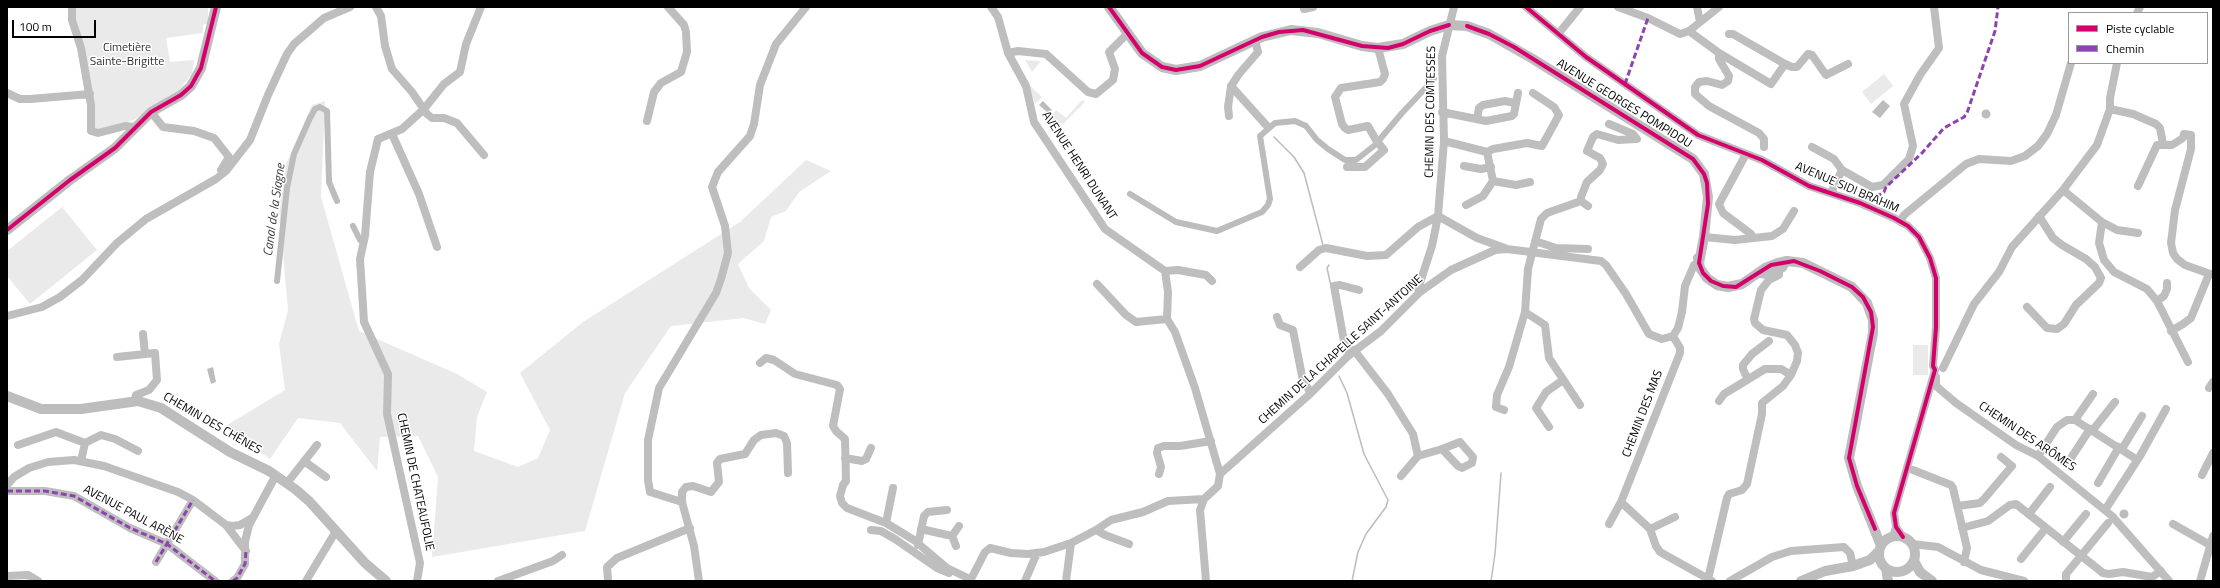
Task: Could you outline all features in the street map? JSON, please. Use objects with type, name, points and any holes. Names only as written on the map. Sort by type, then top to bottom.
[{"type":"main road","points":[[7,230],[70,180],[115,148],[134,127],[151,112],[181,95],[195,82],[201,68],[216,7]]},
{"type":"main road","points":[[1109,7],[1127,34],[1148,59],[1162,67],[1176,70],[1200,66],[1255,40],[1279,32],[1303,30],[1378,48],[1403,44],[1430,31],[1448,25]]},
{"type":"main road","name":"AVENUE GEORGES POMPIDOU","points":[[1448,25],[1468,26],[1489,34],[1693,159],[1705,178],[1708,204],[1699,263]]},
{"type":"main road","name":"AVENUE GEORGES POMPIDOU","points":[[1679,150],[1690,161],[1700,176],[1703,205],[1697,247],[1699,263],[1707,278],[1723,286],[1736,287],[1750,280],[1757,273],[1771,265],[1787,261],[1810,266],[1852,287],[1863,297],[1871,312],[1873,320],[1873,333],[1849,458],[1856,486],[1875,529],[1880,548]]},
{"type":"main road","points":[[1703,205],[1704,213],[1702,235],[1704,237]]},
{"type":"main road","points":[[7,396],[41,409],[81,409],[140,402]]},
{"type":"main road","name":"CHEMIN DES CHÊNES","points":[[140,402],[174,415],[230,452],[276,475],[287,483],[309,501],[365,563],[386,581]]},
{"type":"main road","points":[[1875,529],[1904,537],[1916,551],[1920,572],[1932,581]]},
{"type":"main road","points":[[1801,581],[1825,571],[1853,566],[1870,560],[1893,534]]},
{"type":"main road","points":[[1880,548],[1888,581]]},
{"type":"main road","points":[[1901,574],[1916,551]]},
{"type":"main road","points":[[1870,560],[1901,574],[1920,572]]},
{"type":"street","points":[[72,7],[72,20],[81,48],[90,94],[90,127],[93,133],[125,126],[134,127]]},
{"type":"street","points":[[7,316],[42,307],[60,296],[82,280],[117,243],[146,219],[209,184],[226,172],[250,140],[270,90],[287,54],[294,44],[324,18],[350,7]]},
{"type":"street","points":[[376,7],[381,16],[385,46],[392,69],[424,109],[426,114],[432,118],[444,118],[457,123],[484,155]]},
{"type":"street","name":"CHEMIN DE CHATEAUFOLIE","points":[[417,581],[420,564],[387,414],[388,374],[364,322],[360,259],[375,148],[381,137],[402,129],[424,109],[444,84],[460,72],[466,44],[481,7]]},
{"type":"street","points":[[647,121],[654,92],[661,83],[681,72],[687,52],[684,24],[668,7]]},
{"type":"street","points":[[682,502],[650,492],[648,480],[648,440],[659,388],[716,293],[728,253],[726,233],[712,187],[718,172],[750,136],[754,124],[760,85],[776,44],[806,7]]},
{"type":"street","name":"AVENUE HENRI DUNANT","points":[[991,7],[998,17],[1008,53],[1026,86],[1029,107],[1034,122],[1105,228],[1165,271]]},
{"type":"street","name":"CHEMIN DES COMTESSES","points":[[1420,292],[1418,289],[1432,246],[1438,216],[1444,141],[1442,112],[1442,56],[1448,25],[1454,7]]},
{"type":"street","name":"AVENUE SIDI BRAHIM","points":[[1526,7],[1599,66],[1698,135],[1762,160],[1809,186],[1864,204],[1900,221],[1919,237],[1934,269],[1936,288],[1935,352],[1938,366]]},
{"type":"street","points":[[1559,33],[1580,7]]},
{"type":"street","points":[[1618,7],[1652,20],[1680,34],[1689,31],[1719,7]]},
{"type":"street","points":[[1697,7],[1700,22]]},
{"type":"street","points":[[1812,147],[1834,159],[1842,170],[1868,186],[1879,187],[1911,155],[1913,146],[1904,104],[1920,75],[1939,48],[1934,7]]},
{"type":"street","points":[[1689,31],[1719,53],[1771,84],[1785,64]]},
{"type":"street","points":[[1008,53],[1018,51],[1046,54],[1088,92],[1096,94],[1113,80],[1115,69],[1109,52],[1127,34]]},
{"type":"street","points":[[1729,34],[1733,34],[1792,67],[1797,67],[1810,54],[1825,74],[1828,75],[1848,64]]},
{"type":"street","points":[[1229,116],[1228,107],[1231,86],[1258,52],[1255,40]]},
{"type":"street","points":[[1346,167],[1365,167],[1384,150],[1368,126],[1348,130],[1345,128],[1342,124],[1335,97],[1341,88],[1380,82],[1383,79],[1385,74],[1378,48]]},
{"type":"street","points":[[1719,53],[1719,59],[1729,76],[1728,81],[1722,86],[1706,81],[1699,82],[1695,88],[1695,94],[1705,104],[1759,133],[1764,139],[1764,147]]},
{"type":"street","points":[[1900,221],[1904,215],[1966,164],[1979,159],[2010,162],[2025,156],[2038,146],[2048,134],[2056,115],[2071,64]]},
{"type":"street","points":[[1893,534],[1894,513],[1938,366],[1949,354],[1974,304],[1999,272],[2012,247],[2063,190],[2097,145],[2110,109],[2110,98],[2116,64]]},
{"type":"street","points":[[1231,86],[1267,126]]},
{"type":"street","points":[[7,93],[20,99],[90,94]]},
{"type":"street","points":[[1442,112],[1486,121],[1512,116],[1514,114],[1518,93]]},
{"type":"street","points":[[1444,141],[1487,152],[1493,149],[1527,143],[1538,147],[1545,144],[1559,115],[1554,107],[1533,93]]},
{"type":"street","points":[[1477,119],[1479,108],[1483,105],[1505,101],[1516,103]]},
{"type":"street","points":[[2110,109],[2133,114],[2156,124],[2160,128],[2162,144]]},
{"type":"street","points":[[151,112],[163,127],[194,130],[214,138],[221,146],[229,157],[224,167],[209,184]]},
{"type":"street","points":[[1504,410],[1496,406],[1497,395],[1509,366],[1525,312],[1527,277],[1535,241],[1544,214],[1584,204],[1587,182],[1600,170],[1603,164],[1600,158],[1587,151],[1592,137],[1597,134],[1618,140],[1637,139],[1633,134],[1609,124]]},
{"type":"street","points":[[392,134],[419,194],[437,247]]},
{"type":"street","points":[[2138,186],[2154,148],[2157,145],[2172,145],[2183,138],[2184,134],[2191,135],[2191,149],[2175,210],[2171,243],[2172,253],[2185,265],[2211,274],[2191,318],[2171,331]]},
{"type":"street","points":[[1466,204],[1483,196],[1493,181],[1487,152]]},
{"type":"street","points":[[1746,154],[1718,204],[1723,213],[1751,234],[1751,238]]},
{"type":"street","points":[[1464,166],[1481,169],[1491,168]]},
{"type":"street","points":[[1831,193],[1842,170]]},
{"type":"street","points":[[1493,181],[1516,185],[1530,182]]},
{"type":"street","points":[[2063,190],[2102,222],[2117,230],[2138,233]]},
{"type":"street","points":[[1704,237],[1735,240],[1776,235],[1783,229],[1794,211]]},
{"type":"street","points":[[1300,267],[1315,253],[1326,248],[1367,256],[1386,255],[1418,227],[1438,216],[1477,238],[1507,249]]},
{"type":"street","points":[[2027,307],[2047,328],[2057,329],[2064,324],[2076,305],[2099,283],[2101,278],[2095,267],[2086,259],[2053,238],[2039,216]]},
{"type":"street","points":[[2102,222],[2099,243],[2104,260],[2114,272],[2147,289],[2157,301],[2188,362]]},
{"type":"street","points":[[1535,241],[1556,248],[1588,249]]},
{"type":"street","name":"CHEMIN DE LA CHAPELLE SAINT-ANTOINE","points":[[1220,474],[1311,393],[1352,352],[1381,331],[1420,292],[1451,270],[1495,250],[1507,249],[1601,261],[1606,265],[1626,294],[1649,334],[1662,339],[1673,336]]},
{"type":"street","points":[[1757,273],[1766,275],[1785,266],[1787,261]]},
{"type":"street","points":[[1673,336],[1681,319],[1685,286],[1694,265],[1699,263]]},
{"type":"street","points":[[1621,502],[1650,529],[1656,546],[1660,552],[1710,580],[1727,498],[1729,494],[1742,490],[1747,484],[1762,414],[1762,403],[1783,386],[1791,375],[1797,361],[1798,353],[1795,345],[1787,335],[1763,330],[1755,323],[1754,319],[1761,290],[1769,280],[1779,275],[1779,269]]},
{"type":"street","points":[[1206,581],[1200,510],[1204,499],[1216,490],[1221,479],[1211,441],[1177,338],[1167,319],[1168,292],[1165,271],[1178,270],[1206,275],[1212,281]]},
{"type":"street","points":[[2157,301],[2164,296],[2167,289],[2167,283]]},
{"type":"street","points":[[1097,284],[1126,315],[1136,322],[1167,319]]},
{"type":"street","points":[[1359,290],[1340,284],[1334,286],[1345,348],[1352,352],[1388,394],[1413,434],[1418,456]]},
{"type":"street","points":[[1525,312],[1545,325],[1549,358],[1580,405]]},
{"type":"street","points":[[1277,317],[1280,325],[1293,330],[1303,381],[1311,393]]},
{"type":"street","points":[[143,334],[145,354]]},
{"type":"street","name":"CHEMIN DES MAS","points":[[1609,524],[1621,502],[1680,353],[1680,348],[1673,336]]},
{"type":"street","points":[[1747,378],[1742,369],[1743,365],[1752,354],[1769,341]]},
{"type":"street","points":[[117,357],[155,353],[157,380],[149,390],[136,395],[140,402]]},
{"type":"street","points":[[760,363],[766,358],[774,360],[795,374],[837,386],[840,389],[833,426],[845,439],[846,482],[843,485],[840,496],[842,503],[847,508],[886,523],[914,540],[918,546],[947,568],[968,580]]},
{"type":"street","points":[[1924,411],[1936,386],[1938,366]]},
{"type":"street","points":[[1719,401],[1724,394],[1759,371],[1770,368],[1781,369],[1791,375]]},
{"type":"street","points":[[1548,427],[1536,408],[1546,392],[1563,380]]},
{"type":"street","name":"CHEMIN DES ARÔMES","points":[[1936,386],[1963,409],[1989,424],[2016,445],[2038,456],[2105,510],[2169,581]]},
{"type":"street","points":[[2075,420],[2093,394]]},
{"type":"street","points":[[2071,458],[2091,430],[2115,402]]},
{"type":"street","points":[[2105,510],[2166,409]]},
{"type":"street","points":[[2098,483],[2142,416]]},
{"type":"street","points":[[2038,456],[2057,427],[2062,422],[2075,420],[2136,459]]},
{"type":"street","points":[[18,445],[56,432],[85,443]]},
{"type":"street","points":[[699,581],[690,528],[682,502],[682,492],[686,487],[693,486],[704,491],[711,492],[719,482],[717,463],[720,459],[746,454],[754,440],[762,435],[776,433],[784,436],[787,443],[788,473]]},
{"type":"street","points":[[81,460],[85,443],[94,437],[105,435],[138,451]]},
{"type":"street","points":[[1159,474],[1160,467],[1157,453],[1158,448],[1211,441]]},
{"type":"street","points":[[287,483],[317,445]]},
{"type":"street","points":[[846,458],[862,461],[866,459],[871,448]]},
{"type":"street","points":[[1401,476],[1418,456],[1442,449]]},
{"type":"street","points":[[2202,475],[2213,453]]},
{"type":"street","points":[[1958,506],[1980,503],[1984,500],[2012,466],[2001,457]]},
{"type":"street","points":[[7,485],[14,477],[29,468],[48,462],[81,460],[104,466],[178,492],[192,500],[226,525],[246,551]]},
{"type":"street","points":[[304,461],[326,477]]},
{"type":"street","points":[[1913,470],[1950,485],[1958,506],[1967,548],[1964,562]]},
{"type":"street","points":[[233,581],[237,578],[245,564],[246,534],[252,518],[276,475]]},
{"type":"street","points":[[886,523],[893,488]]},
{"type":"street","points":[[2029,514],[2050,488]]},
{"type":"street","name":"AVENUE PAUL ARÈNE","points":[[7,490],[45,491],[74,496],[130,528],[167,544],[215,581]]},
{"type":"street","points":[[968,580],[987,549],[1011,553],[1037,553],[1071,543],[1111,520],[1143,512],[1168,501],[1204,499]]},
{"type":"street","points":[[156,562],[192,500]]},
{"type":"street","points":[[1962,528],[1988,521],[2010,505],[2016,504],[2103,572],[2128,572],[2153,579],[2161,571]]},
{"type":"street","points":[[918,546],[924,516],[928,512],[947,510]]},
{"type":"street","points":[[2063,542],[2086,514]]},
{"type":"street","points":[[1650,529],[1675,517]]},
{"type":"street","points":[[226,525],[233,526],[252,518]]},
{"type":"street","points":[[2066,580],[2066,574],[2108,523]]},
{"type":"street","points":[[2173,524],[2210,545]]},
{"type":"street","points":[[952,536],[959,526]]},
{"type":"street","points":[[608,581],[607,567],[617,558],[690,528]]},
{"type":"street","points":[[2021,559],[2046,528]]},
{"type":"street","points":[[921,529],[952,536]]},
{"type":"street","points":[[871,530],[881,531],[937,568],[968,580]]},
{"type":"street","points":[[1096,530],[1129,544]]},
{"type":"street","points":[[306,581],[336,531]]},
{"type":"street","points":[[952,536],[956,546]]},
{"type":"street","points":[[2200,581],[2213,536]]},
{"type":"street","points":[[1066,581],[1071,543]]},
{"type":"street","points":[[1730,581],[1772,557],[1791,552],[1844,547],[1850,553],[1853,566]]},
{"type":"street","points":[[1916,551],[1938,547],[1981,570],[2024,581]]},
{"type":"street","points":[[1025,581],[1037,553]]},
{"type":"street","points":[[498,581],[553,561],[562,555]]},
{"type":"street","points":[[7,576],[28,575],[38,581]]},
{"type":"green space","name":"Cimetière Sainte-Brigitte","points":[[74,7],[208,7],[208,23],[203,25],[203,33],[166,38],[170,62],[194,60],[192,74],[177,92],[151,107],[134,120],[98,131],[94,129]]},
{"type":"green space","points":[[1025,60],[1041,61],[1032,72]]},
{"type":"green space","points":[[1884,74],[1893,86],[1871,104],[1862,92]]},
{"type":"green space","points":[[1029,85],[1042,97],[1035,104]]},
{"type":"green space","points":[[1082,100],[1085,102],[1064,123],[1055,124],[1049,119],[1056,110],[1066,118]]},
{"type":"green space","points":[[325,101],[321,197],[359,331],[457,374],[487,392],[477,417],[474,451],[518,467],[538,458],[550,430],[520,373],[583,322],[740,222],[806,160],[831,171],[799,192],[786,211],[771,217],[764,241],[738,264],[749,288],[771,310],[765,324],[744,318],[671,326],[625,393],[585,531],[432,557],[438,477],[418,436],[380,437],[377,471],[340,423],[298,418],[270,459],[224,427],[285,390],[279,344],[288,310],[279,209],[286,164],[312,105]]},
{"type":"green space","points":[[62,207],[97,250],[30,304],[7,276],[7,251]]},
{"type":"green space","points":[[1913,345],[1928,345],[1928,375],[1913,375]]},
{"type":"shaded area","points":[[1883,100],[1890,106],[1880,118],[1872,112]]},
{"type":"shaded area","points":[[1043,101],[1052,110],[1049,114],[1039,105]]},
{"type":"shaded area","points":[[1984,110],[1988,110],[1990,114],[1988,118],[1984,118],[1982,116],[1982,112]]},
{"type":"shaded area","points":[[213,367],[216,382],[211,384],[207,369]]},
{"type":"shaded area","points":[[2122,510],[2126,510],[2128,514],[2126,518],[2122,518],[2120,516],[2120,512]]},
{"type":"waterway","name":"Canal de la Siagne","points":[[1130,194],[1176,222],[1217,231],[1262,212],[1268,205],[1270,199],[1260,136],[1275,123],[1295,121],[1306,126],[1317,140],[1328,149],[1345,160],[1356,160],[1375,145],[1434,79]]},
{"type":"waterway","name":"Canal de la Siagne","points":[[277,281],[287,188],[294,154],[310,118],[315,109],[320,107],[327,111],[329,182],[337,201]]},
{"type":"waterway","points":[[1274,137],[1294,157],[1304,173],[1323,245]]},
{"type":"waterway","name":"Canal de la Siagne","points":[[353,226],[360,240]]},
{"type":"waterway","points":[[1329,265],[1327,268],[1331,286]]},
{"type":"waterway","points":[[1342,348],[1343,353]]},
{"type":"waterway","points":[[1339,376],[1347,393],[1364,454],[1388,500],[1386,507],[1366,534],[1358,552],[1352,581]]},
{"type":"waterway","points":[[1491,581],[1495,554],[1501,473]]},
{"type":"marked path","points":[[1867,198],[1876,197],[1884,192],[1886,187],[1922,153],[1944,128],[1964,117],[1967,113],[1995,31],[1998,7]]},
{"type":"marked path","points":[[1625,84],[1648,18]]},
{"type":"marked path","points":[[7,491],[45,491],[74,496],[130,528],[167,544],[215,581]]},
{"type":"marked path","points":[[156,562],[193,500]]},
{"type":"marked path","points":[[233,581],[237,578],[245,564],[246,551]]},
{"type":"cycle path","points":[[7,230],[70,180],[115,148],[151,112],[181,95],[191,86],[201,68],[216,7]]},
{"type":"cycle path","points":[[1109,7],[1142,53],[1162,67],[1176,70],[1200,66],[1262,37],[1279,32],[1303,30],[1362,46],[1388,48],[1403,44],[1430,31],[1449,25]]},
{"type":"cycle path","points":[[1526,7],[1586,57],[1698,135],[1762,160],[1809,186],[1860,203],[1894,218],[1908,226],[1919,237],[1930,258],[1936,278],[1936,327],[1933,366],[1935,370],[1894,513],[1896,527],[1903,537]]},
{"type":"cycle path","points":[[1467,26],[1489,34],[1514,47],[1693,159],[1704,174],[1707,183],[1708,204],[1699,263],[1703,273],[1711,281],[1723,286],[1736,287],[1771,265],[1794,261],[1820,271],[1852,287],[1863,297],[1871,312],[1873,327],[1849,458],[1857,486],[1875,529]]}]
